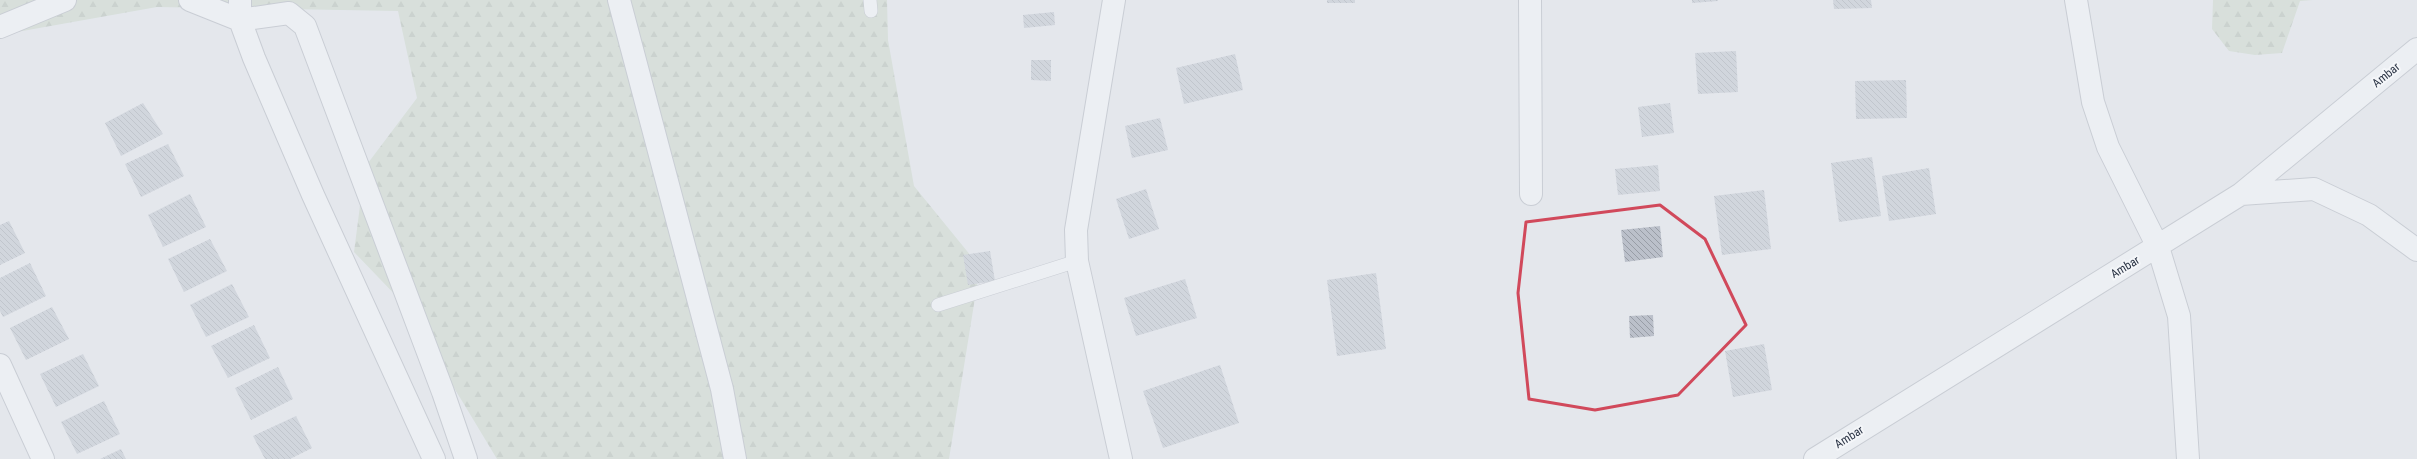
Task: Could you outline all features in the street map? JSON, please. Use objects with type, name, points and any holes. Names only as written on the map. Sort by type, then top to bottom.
[{"type":"street","points":[[0,27],[65,0]]},
{"type":"street","points":[[190,0],[240,10],[289,13],[305,26],[443,392],[466,459]]},
{"type":"street","points":[[619,0],[722,389],[735,459]]},
{"type":"street","points":[[1114,0],[1076,230],[1077,261],[1121,459]]},
{"type":"street","points":[[1530,0],[1531,194]]},
{"type":"street","points":[[2076,0],[2093,102],[2106,141],[2158,247],[2179,316],[2188,459]]},
{"type":"street","points":[[240,10],[254,58],[313,195],[434,459]]},
{"type":"street","name":"Ambar","points":[[1815,459],[2010,336],[2158,247],[2241,194],[2417,49]]},
{"type":"street","points":[[2241,194],[2314,189],[2369,215],[2417,250]]},
{"type":"street","points":[[0,365],[43,459]]},
{"type":"lane","points":[[938,305],[1077,261]]},
{"type":"highlighted area","points":[[1660,205],[1705,239],[1746,325],[1678,395],[1595,410],[1529,399],[1518,293],[1526,222]]},
{"type":"green space","points":[[0,0],[887,0],[888,40],[914,186],[980,267],[949,459],[497,459],[403,303],[354,252],[365,167],[417,98],[398,11],[157,7],[0,35]]},
{"type":"green space","points":[[2213,0],[2313,0],[2300,1],[2282,53],[2255,55],[2229,51],[2212,29]]},
{"type":"building","points":[[1327,0],[1355,0],[1355,3],[1327,3]]},
{"type":"building","points":[[1692,0],[1718,0],[1718,1],[1692,3]]},
{"type":"building","points":[[1833,0],[1871,0],[1872,8],[1834,9]]},
{"type":"building","points":[[1054,12],[1055,25],[1024,28],[1023,15]]},
{"type":"building","points":[[1736,51],[1738,92],[1698,94],[1695,53]]},
{"type":"building","points":[[1235,54],[1243,90],[1184,104],[1176,68]]},
{"type":"building","points":[[1031,60],[1051,60],[1051,81],[1031,80]]},
{"type":"building","points":[[1906,80],[1907,118],[1856,119],[1855,81]]},
{"type":"building","points":[[143,103],[163,134],[121,156],[105,123]]},
{"type":"building","points":[[1670,103],[1674,133],[1642,137],[1638,107]]},
{"type":"building","points":[[1160,118],[1168,150],[1132,158],[1125,126]]},
{"type":"building","points":[[168,144],[184,176],[141,197],[125,164]]},
{"type":"building","points":[[1872,157],[1881,216],[1839,222],[1831,163]]},
{"type":"building","points":[[1658,165],[1660,191],[1618,195],[1615,169]]},
{"type":"building","points":[[1929,168],[1936,214],[1889,221],[1882,176]]},
{"type":"building","points":[[1146,189],[1159,229],[1129,239],[1116,199]]},
{"type":"building","points":[[1764,190],[1771,249],[1722,255],[1714,196]]},
{"type":"building","points":[[190,194],[206,227],[163,247],[148,215]]},
{"type":"building","points":[[9,221],[25,253],[0,265],[0,225]]},
{"type":"building","points":[[1660,226],[1663,257],[1625,262],[1621,230]]},
{"type":"building","points":[[210,239],[227,271],[184,292],[168,259]]},
{"type":"building","points":[[990,251],[995,281],[968,285],[963,255]]},
{"type":"building","points":[[30,263],[46,296],[3,317],[0,311],[0,278]]},
{"type":"building","points":[[1376,273],[1386,349],[1337,356],[1327,280]]},
{"type":"building","points":[[1185,279],[1197,318],[1136,336],[1124,298]]},
{"type":"building","points":[[232,284],[249,317],[206,337],[190,305]]},
{"type":"building","points":[[52,307],[69,339],[26,360],[10,328]]},
{"type":"building","points":[[1653,315],[1654,336],[1630,338],[1629,316]]},
{"type":"building","points":[[254,325],[270,358],[228,378],[211,346]]},
{"type":"building","points":[[1764,344],[1772,390],[1733,397],[1725,351]]},
{"type":"building","points":[[83,354],[99,386],[56,407],[40,374]]},
{"type":"building","points":[[1220,365],[1239,423],[1163,448],[1143,391]]},
{"type":"building","points":[[278,367],[293,399],[251,420],[235,388]]},
{"type":"building","points":[[104,401],[120,434],[77,454],[61,422]]},
{"type":"building","points":[[296,416],[312,448],[290,459],[265,459],[253,436]]},
{"type":"building","points":[[121,449],[126,459],[100,459]]}]
